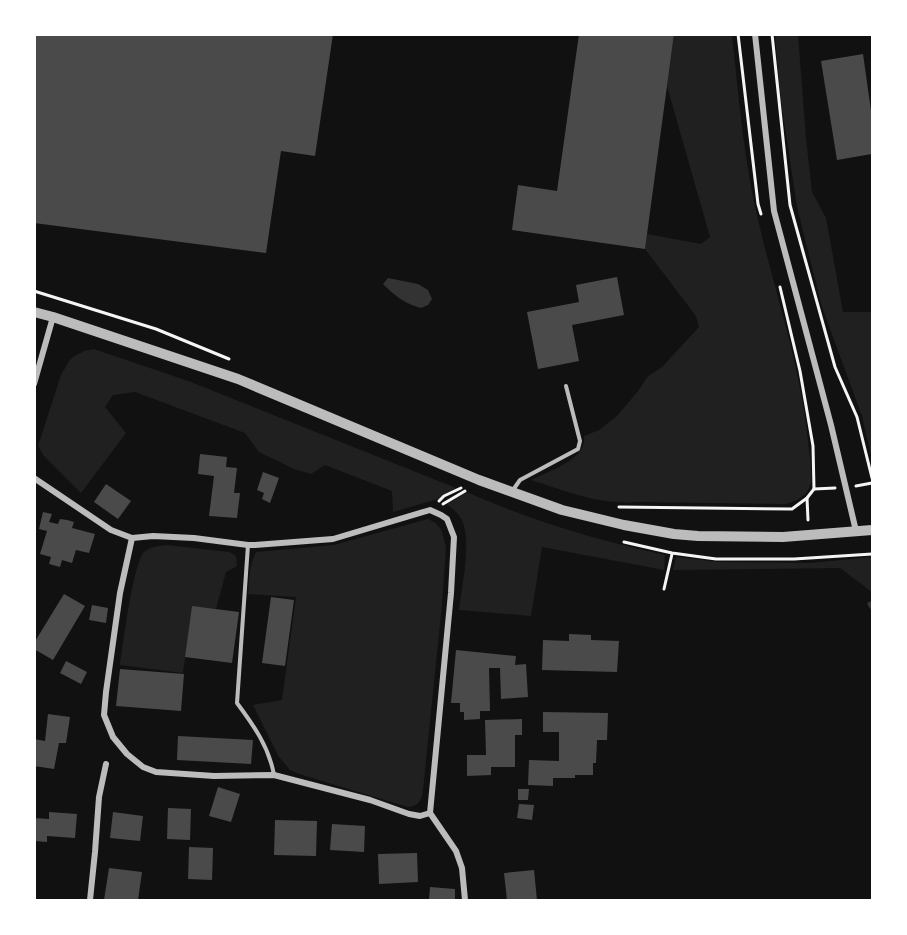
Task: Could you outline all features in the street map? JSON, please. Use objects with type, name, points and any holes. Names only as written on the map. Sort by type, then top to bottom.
[{"type":"street","points":[[755,34],[774,211],[831,425],[856,531]]},
{"type":"street","points":[[34,312],[53,316],[238,379],[511,492],[572,512],[624,525],[698,536],[783,537],[873,530]]},
{"type":"street","points":[[34,384],[53,316]]},
{"type":"street","points":[[34,478],[111,530],[132,538],[153,536],[194,538],[248,545],[333,539],[413,514],[432,511],[447,519],[454,537],[452,593],[430,813],[456,850],[462,868],[465,900]]},
{"type":"street","points":[[132,538],[120,592],[104,715],[113,737],[127,754],[143,767],[156,772],[214,776],[274,775],[370,800],[409,814],[420,816],[430,813]]},
{"type":"street","points":[[90,900],[99,797],[106,764]]},
{"type":"lane","points":[[511,492],[520,480],[578,450],[580,441],[566,386]]},
{"type":"lane","points":[[248,545],[237,703],[256,728],[271,758],[274,775]]},
{"type":"path","points":[[772,34],[790,205],[835,367],[857,417],[873,478]]},
{"type":"path","points":[[34,291],[156,328],[231,360]]},
{"type":"path","points":[[617,507],[792,509],[807,498],[814,489],[873,483]]},
{"type":"path","points":[[432,511],[444,496],[462,488],[468,489],[446,501]]},
{"type":"path","points":[[664,589],[674,534]]},
{"type":"shaded area","points":[[674,35],[732,35],[754,204],[800,387],[811,462],[810,487],[798,499],[785,504],[608,501],[582,496],[531,480],[556,469],[573,458],[584,444],[584,436],[599,430],[617,416],[648,376],[662,367],[699,327],[696,316],[645,249],[647,234],[701,244],[710,237],[667,86]]},
{"type":"shaded area","points":[[775,35],[798,35],[812,192],[826,218],[843,312],[872,312],[872,460],[862,416],[822,307],[797,207],[780,94]]},
{"type":"shaded area","points":[[388,278],[418,284],[428,290],[432,299],[428,305],[421,308],[405,302],[383,284]]},
{"type":"shaded area","points":[[94,349],[191,382],[456,488],[438,499],[393,512],[392,491],[325,465],[311,474],[294,469],[259,452],[245,433],[135,392],[113,395],[105,407],[126,433],[81,493],[44,456],[38,446],[61,375],[69,361],[84,351]]},
{"type":"shaded area","points":[[467,492],[564,529],[665,555],[664,570],[542,547],[531,616],[459,610],[465,568],[466,535],[461,519],[447,504]]},
{"type":"shaded area","points":[[428,519],[436,523],[442,531],[446,548],[423,794],[417,804],[408,807],[299,774],[290,770],[279,757],[253,705],[282,700],[296,597],[248,594],[251,567],[256,552],[334,545]]},
{"type":"shaded area","points":[[166,545],[229,552],[236,556],[237,566],[226,572],[216,609],[192,607],[183,673],[120,665],[129,606],[140,559],[146,550]]},
{"type":"shaded area","points":[[676,557],[717,562],[810,563],[872,557],[872,592],[840,568],[673,570]]},
{"type":"building","points":[[34,34],[333,34],[315,156],[281,151],[266,253],[34,223]]},
{"type":"building","points":[[579,34],[674,34],[645,249],[512,230],[518,185],[557,191]]},
{"type":"building","points":[[863,54],[872,118],[872,154],[837,160],[821,61]]},
{"type":"building","points":[[617,277],[624,315],[572,325],[579,361],[538,369],[527,312],[579,302],[576,285]]},
{"type":"building","points":[[200,454],[227,457],[226,467],[237,468],[234,493],[240,493],[237,518],[209,516],[214,476],[198,474]]},
{"type":"building","points":[[263,472],[279,478],[270,503],[262,499],[264,493],[257,490]]},
{"type":"building","points":[[106,484],[131,501],[118,519],[94,502]]},
{"type":"building","points":[[43,512],[52,514],[49,522],[58,524],[60,519],[67,520],[74,522],[72,528],[95,534],[89,553],[76,550],[72,563],[62,560],[60,567],[49,564],[51,557],[40,554],[47,531],[39,529]]},
{"type":"building","points":[[64,594],[85,606],[53,660],[34,649],[34,643]]},
{"type":"building","points":[[271,597],[294,600],[285,666],[262,663]]},
{"type":"building","points":[[92,605],[108,608],[106,623],[89,620]]},
{"type":"building","points":[[192,606],[239,612],[232,663],[185,657]]},
{"type":"building","points":[[569,634],[591,635],[591,640],[619,641],[617,672],[542,670],[543,640],[569,641]]},
{"type":"building","points":[[456,650],[516,656],[515,665],[526,664],[528,697],[501,699],[500,668],[489,668],[490,711],[480,711],[480,719],[464,720],[464,712],[460,712],[460,703],[451,703]]},
{"type":"building","points":[[66,661],[87,672],[81,684],[60,673]]},
{"type":"building","points":[[120,669],[184,674],[181,711],[116,706]]},
{"type":"building","points":[[543,712],[608,713],[607,740],[597,740],[593,775],[553,778],[553,786],[528,785],[529,760],[559,761],[559,732],[543,732]]},
{"type":"building","points":[[48,714],[70,717],[66,743],[59,743],[54,769],[34,766],[34,739],[45,741]]},
{"type":"building","points":[[522,719],[522,735],[515,735],[515,767],[491,767],[491,775],[467,776],[467,755],[486,755],[485,720]]},
{"type":"building","points":[[178,736],[253,740],[251,764],[177,760]]},
{"type":"building","points":[[218,787],[240,794],[231,822],[209,816]]},
{"type":"building","points":[[518,789],[529,789],[528,800],[518,800]]},
{"type":"building","points":[[519,804],[534,805],[532,820],[517,818]]},
{"type":"building","points":[[168,808],[191,809],[190,840],[167,839]]},
{"type":"building","points":[[49,812],[77,814],[75,838],[47,836],[47,842],[34,841],[34,818],[49,819]]},
{"type":"building","points":[[113,812],[143,816],[140,841],[110,838]]},
{"type":"building","points":[[275,820],[317,821],[316,856],[274,855]]},
{"type":"building","points":[[332,824],[365,826],[364,852],[330,850]]},
{"type":"building","points":[[189,847],[213,848],[212,880],[188,879]]},
{"type":"building","points":[[417,853],[418,882],[379,884],[378,854]]},
{"type":"building","points":[[109,868],[142,872],[138,900],[104,900]]},
{"type":"building","points":[[534,870],[537,900],[507,900],[504,873]]},
{"type":"building","points":[[430,887],[455,889],[455,900],[429,900]]}]
